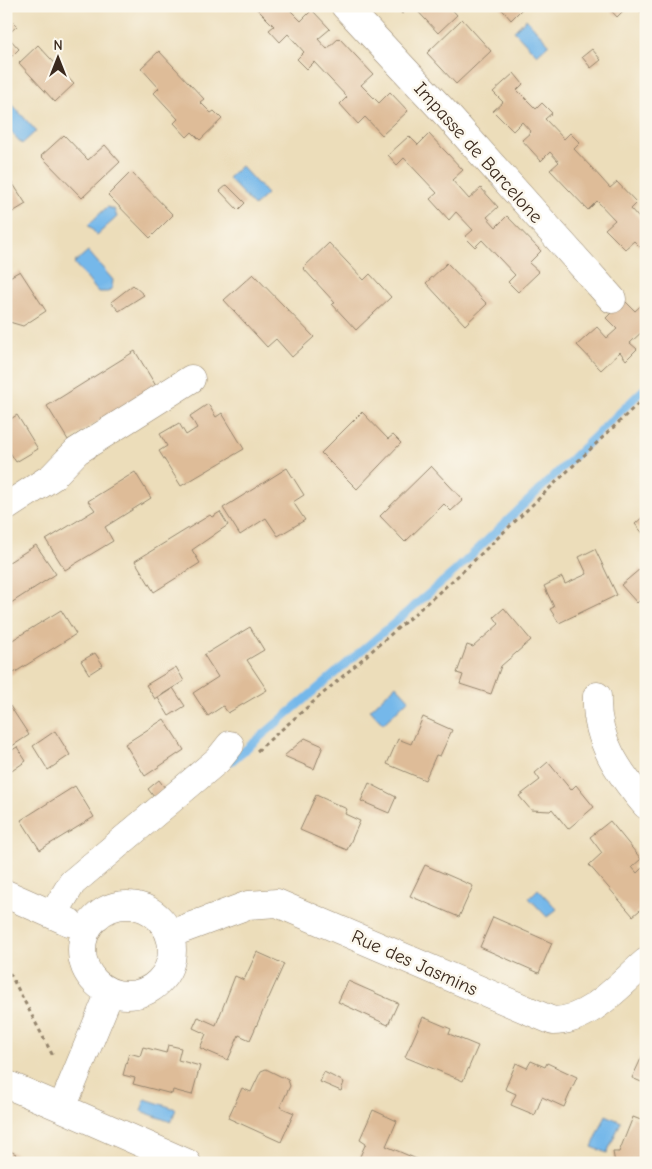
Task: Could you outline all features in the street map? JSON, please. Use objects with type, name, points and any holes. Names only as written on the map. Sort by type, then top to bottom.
[{"type":"street","name":"Impasse de Barcelone","points":[[345,6],[448,116],[612,299]]},
{"type":"street","points":[[6,507],[52,477],[77,451],[191,379]]},
{"type":"street","points":[[598,696],[596,713],[614,765],[646,805]]},
{"type":"street","points":[[53,915],[72,883],[218,760],[241,750]]},
{"type":"street","points":[[6,894],[86,930]]},
{"type":"street","name":"Rue des Jasmins","points":[[170,934],[248,905],[277,903],[553,1021],[564,1021],[588,1011],[646,962]]},
{"type":"street","points":[[130,904],[147,908],[161,919],[170,934],[173,948],[171,964],[164,977],[153,988],[140,994],[125,995],[110,992],[96,983],[85,969],[81,952],[86,930],[97,915],[112,906],[130,904]]},
{"type":"street","points":[[62,1108],[110,992]]},
{"type":"street","points":[[6,1084],[187,1163]]},
{"type":"path","points":[[241,750],[460,574],[646,396]]},
{"type":"path","points":[[6,966],[56,1062]]},
{"type":"water","points":[[526,19],[549,44],[537,55],[514,31]]},
{"type":"water","points":[[11,103],[36,131],[22,144],[6,126],[6,107]]},
{"type":"water","points":[[241,166],[267,194],[254,206],[228,178]]},
{"type":"water","points":[[107,207],[114,209],[117,217],[97,235],[88,225]]},
{"type":"water","points":[[88,251],[113,280],[112,288],[108,292],[98,292],[74,263]]},
{"type":"water","points":[[396,685],[409,699],[383,724],[370,710]]},
{"type":"water","points":[[538,889],[557,909],[547,917],[529,898]]},
{"type":"water","points":[[145,1099],[176,1109],[171,1122],[141,1111]]},
{"type":"water","points":[[606,1115],[621,1122],[607,1153],[592,1147]]},
{"type":"building","points":[[260,6],[286,6],[301,21],[312,10],[330,29],[318,39],[327,49],[339,38],[373,74],[361,85],[379,103],[390,92],[408,111],[382,135],[365,117],[358,124],[340,104],[347,97],[314,62],[307,69],[297,59],[304,52],[288,34],[280,42],[269,30],[274,26],[257,9]]},
{"type":"building","points":[[395,6],[411,6],[402,14]]},
{"type":"building","points":[[413,6],[449,6],[457,15],[438,33]]},
{"type":"building","points":[[499,6],[520,6],[522,9],[511,20]]},
{"type":"building","points":[[607,6],[628,6],[617,17]]},
{"type":"building","points":[[636,6],[646,6],[646,14],[644,15]]},
{"type":"building","points":[[6,14],[17,26],[6,36]]},
{"type":"building","points":[[462,19],[491,51],[456,84],[427,53]]},
{"type":"building","points":[[9,38],[19,49],[10,58],[6,54],[6,40]]},
{"type":"building","points":[[38,45],[74,84],[55,102],[19,63]]},
{"type":"building","points":[[592,49],[601,60],[591,68],[582,57]]},
{"type":"building","points":[[159,51],[204,99],[200,102],[211,113],[214,111],[222,119],[200,140],[192,132],[187,137],[174,123],[178,119],[154,93],[159,88],[141,68]]},
{"type":"building","points":[[514,73],[523,84],[517,90],[536,109],[542,103],[552,113],[545,119],[564,139],[570,133],[580,143],[574,149],[610,188],[617,182],[637,203],[631,209],[646,226],[646,249],[644,251],[634,241],[625,249],[605,229],[615,220],[597,201],[588,210],[550,170],[559,162],[550,152],[541,161],[522,140],[531,132],[522,122],[513,131],[493,111],[503,102],[493,92]]},
{"type":"building","points":[[429,134],[463,170],[452,180],[469,199],[481,188],[498,207],[487,217],[496,227],[507,216],[541,251],[529,263],[539,272],[518,292],[508,282],[515,275],[482,240],[475,247],[465,237],[473,230],[456,212],[449,220],[430,199],[437,193],[404,158],[397,165],[388,155],[409,136],[418,145]]},
{"type":"building","points":[[64,135],[88,160],[105,145],[120,162],[82,198],[41,156]]},
{"type":"building","points":[[131,172],[173,215],[150,238],[108,195]]},
{"type":"building","points":[[6,173],[26,204],[6,216]]},
{"type":"building","points":[[227,185],[245,203],[238,210],[220,191]]},
{"type":"building","points":[[329,243],[364,280],[370,274],[391,297],[356,330],[332,304],[335,303],[303,268]]},
{"type":"building","points":[[447,263],[487,304],[465,325],[426,283]]},
{"type":"building","points":[[20,271],[46,311],[23,326],[6,321],[6,279]]},
{"type":"building","points":[[253,274],[314,337],[292,357],[276,339],[267,347],[224,300]]},
{"type":"building","points":[[133,285],[144,295],[119,311],[111,302]]},
{"type":"building","points":[[624,300],[635,311],[646,301],[646,328],[630,343],[637,349],[626,360],[620,352],[601,370],[577,345],[597,327],[607,338],[617,329],[606,318]]},
{"type":"building","points":[[135,351],[156,386],[68,440],[47,406]]},
{"type":"building","points":[[208,404],[216,417],[222,413],[244,449],[181,486],[159,451],[167,446],[160,434],[179,423],[186,435],[197,428],[190,416]]},
{"type":"building","points":[[362,412],[388,439],[393,435],[401,443],[357,489],[321,453]]},
{"type":"building","points":[[17,415],[38,449],[16,462],[6,446],[6,422]]},
{"type":"building","points":[[431,466],[463,500],[451,511],[444,504],[405,542],[380,516]]},
{"type":"building","points":[[287,468],[304,495],[293,502],[305,520],[278,536],[266,518],[240,535],[223,508]]},
{"type":"building","points":[[135,472],[151,498],[105,527],[113,541],[65,570],[46,540],[95,510],[88,501]]},
{"type":"building","points":[[220,512],[228,525],[192,550],[200,563],[154,592],[135,561],[210,515],[212,517]]},
{"type":"building","points":[[646,514],[646,537],[635,524]]},
{"type":"building","points":[[36,545],[56,574],[11,603],[8,599],[6,601],[6,564]]},
{"type":"building","points":[[595,549],[617,595],[559,623],[550,609],[554,607],[544,586],[562,577],[565,584],[587,574],[579,557]]},
{"type":"building","points":[[640,569],[646,576],[646,595],[637,603],[621,585]]},
{"type":"building","points":[[504,608],[531,640],[501,666],[491,694],[460,684],[463,675],[457,673],[467,645],[473,647],[499,624],[494,617]]},
{"type":"building","points":[[61,610],[76,634],[9,676],[6,672],[6,644]]},
{"type":"building","points":[[250,627],[264,650],[247,660],[267,690],[228,713],[223,706],[208,716],[193,693],[218,677],[204,655]]},
{"type":"building","points":[[95,653],[103,665],[89,674],[81,661]]},
{"type":"building","points":[[176,667],[184,681],[155,699],[146,685]]},
{"type":"building","points":[[173,688],[185,706],[169,716],[158,698]]},
{"type":"building","points":[[10,706],[29,735],[6,750],[6,708]]},
{"type":"building","points":[[423,717],[452,730],[440,756],[436,755],[425,780],[387,764],[398,739],[411,744]]},
{"type":"building","points":[[164,719],[184,750],[145,776],[125,744]]},
{"type":"building","points":[[55,731],[70,755],[48,770],[33,746]]},
{"type":"building","points":[[305,738],[323,746],[314,769],[284,756]]},
{"type":"building","points":[[17,747],[26,761],[6,775],[6,754]]},
{"type":"building","points":[[548,762],[571,790],[576,785],[594,807],[568,829],[552,809],[550,811],[531,810],[519,796],[540,780],[535,773]]},
{"type":"building","points":[[159,780],[165,788],[154,797],[148,789]]},
{"type":"building","points":[[369,783],[396,797],[389,813],[361,801]]},
{"type":"building","points":[[75,786],[94,817],[40,850],[21,820]]},
{"type":"building","points":[[316,795],[347,809],[345,814],[360,821],[347,850],[300,830]]},
{"type":"building","points":[[610,821],[641,859],[632,867],[637,873],[642,868],[646,873],[646,905],[633,916],[589,865],[602,853],[590,837]]},
{"type":"building","points":[[425,865],[473,886],[459,917],[410,896]]},
{"type":"building","points":[[493,917],[552,943],[539,973],[480,947]]},
{"type":"building","points":[[257,952],[284,964],[250,1040],[239,1035],[228,1060],[200,1048],[206,1034],[193,1028],[198,1017],[216,1025],[235,976],[244,980]]},
{"type":"building","points":[[348,981],[398,1003],[388,1025],[338,1002]]},
{"type":"building","points":[[423,1017],[451,1029],[449,1034],[478,1046],[463,1081],[405,1057]]},
{"type":"building","points":[[168,1045],[181,1048],[178,1060],[200,1066],[192,1095],[173,1090],[172,1094],[133,1084],[135,1078],[123,1075],[129,1053],[140,1056],[143,1047],[166,1053]]},
{"type":"building","points":[[646,1048],[646,1084],[632,1078]]},
{"type":"building","points":[[531,1061],[545,1067],[547,1063],[577,1077],[564,1107],[542,1097],[535,1115],[511,1105],[516,1094],[505,1089],[516,1063],[527,1068]]},
{"type":"building","points":[[266,1069],[288,1080],[290,1086],[280,1107],[294,1113],[281,1142],[228,1118],[242,1088],[251,1092],[261,1071]]},
{"type":"building","points":[[324,1072],[344,1082],[341,1091],[320,1082]]},
{"type":"building","points":[[373,1110],[397,1121],[386,1146],[419,1160],[418,1163],[357,1163],[366,1143],[360,1139]]},
{"type":"building","points":[[633,1117],[646,1122],[646,1163],[615,1163],[613,1152],[619,1152]]},
{"type":"building","points":[[6,1149],[16,1154],[12,1160],[18,1163],[6,1163]]},
{"type":"waterway","points":[[232,761],[455,571],[646,387]]}]
